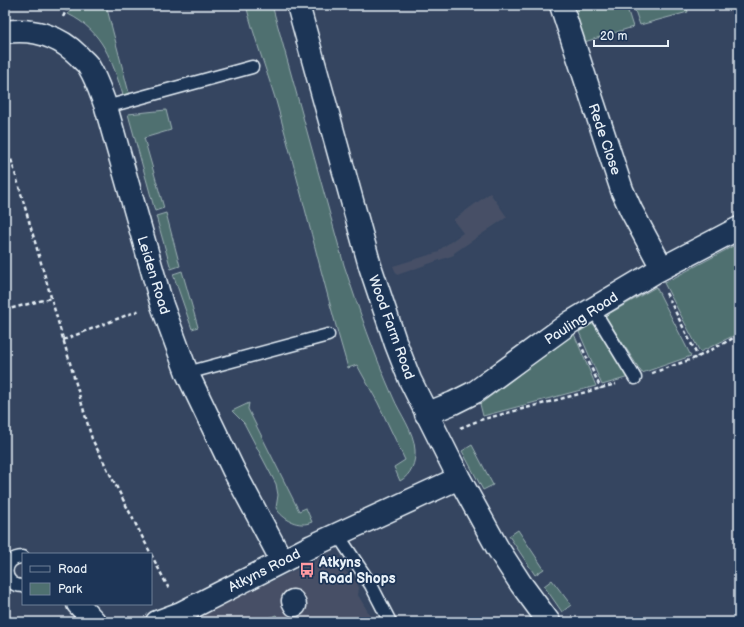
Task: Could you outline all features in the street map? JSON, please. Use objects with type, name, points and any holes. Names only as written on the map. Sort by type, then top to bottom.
[{"type":"street","name":"Wood Farm Road","points":[[298,5],[370,266],[396,344],[410,380],[438,438],[497,547],[521,584],[549,622]]},
{"type":"street","name":"Rede Close","points":[[561,5],[622,190],[658,270]]},
{"type":"street","name":"Leiden Road","points":[[5,32],[27,31],[53,37],[67,45],[88,66],[96,80],[106,107],[162,305],[187,373],[233,469],[282,561]]},
{"type":"street","name":"Pauling Road","points":[[426,414],[476,392],[571,322],[658,270],[739,228]]},
{"type":"street","name":"Atkyns Road","points":[[157,622],[181,613],[282,561],[459,478]]},
{"type":"street","points":[[79,605],[94,622]]},
{"type":"lane","points":[[106,107],[252,67]]},
{"type":"lane","points":[[593,309],[635,378]]},
{"type":"lane","points":[[187,373],[328,334]]},
{"type":"lane","points":[[338,535],[370,586],[390,622]]},
{"type":"lane","points":[[22,557],[17,558],[9,563],[6,572],[14,584],[22,586]]},
{"type":"path","points":[[5,160],[11,160],[92,439],[150,553]]},
{"type":"path","points":[[658,270],[698,357]]},
{"type":"path","points":[[5,310],[51,298]]},
{"type":"path","points":[[63,340],[139,311],[162,305]]},
{"type":"path","points":[[571,322],[600,389]]},
{"type":"path","points":[[438,438],[480,420],[600,389],[698,357],[739,335]]},
{"type":"path","points":[[152,556],[181,613]]},
{"type":"shaded area","points":[[490,193],[507,217],[454,253],[454,255],[397,275],[393,266],[439,252],[439,250],[463,233],[453,220]]},
{"type":"shaded area","points":[[321,558],[330,560],[340,566],[357,583],[359,588],[358,595],[374,622],[185,622]]},
{"type":"green space","points":[[75,5],[106,5],[129,93],[123,95],[115,70],[98,38],[80,21],[68,14]]},
{"type":"green space","points":[[246,5],[272,5],[344,265],[379,365],[412,436],[415,450],[414,464],[410,472],[400,481],[394,467],[405,460],[378,403],[357,365],[348,368],[276,101]]},
{"type":"green space","points":[[571,5],[626,5],[633,27],[581,43]]},
{"type":"green space","points":[[633,5],[686,5],[688,12],[640,25]]},
{"type":"green space","points":[[166,110],[171,130],[144,138],[164,208],[155,211],[128,114]]},
{"type":"green space","points":[[166,213],[180,266],[171,269],[156,216]]},
{"type":"green space","points":[[739,243],[739,333],[700,352],[664,283]]},
{"type":"green space","points":[[182,271],[198,327],[192,329],[173,274]]},
{"type":"green space","points":[[656,287],[691,356],[642,373],[605,316]]},
{"type":"green space","points":[[594,323],[629,377],[602,385],[579,332]]},
{"type":"green space","points":[[574,334],[596,386],[483,416],[480,404],[515,378],[555,345]]},
{"type":"green space","points":[[249,403],[248,409],[299,511],[306,508],[312,522],[302,524],[292,522],[283,516],[276,508],[278,495],[276,484],[244,423],[232,411]]},
{"type":"green space","points":[[472,445],[493,485],[483,490],[462,451]]},
{"type":"green space","points":[[518,530],[544,569],[535,575],[509,536]]},
{"type":"green space","points":[[552,580],[571,605],[562,612],[544,586]]},
{"type":"green space","points":[[276,615],[283,622],[260,622]]},
{"type":"place","name":"Atkyns Road Shops","points":[[307,570]]}]
